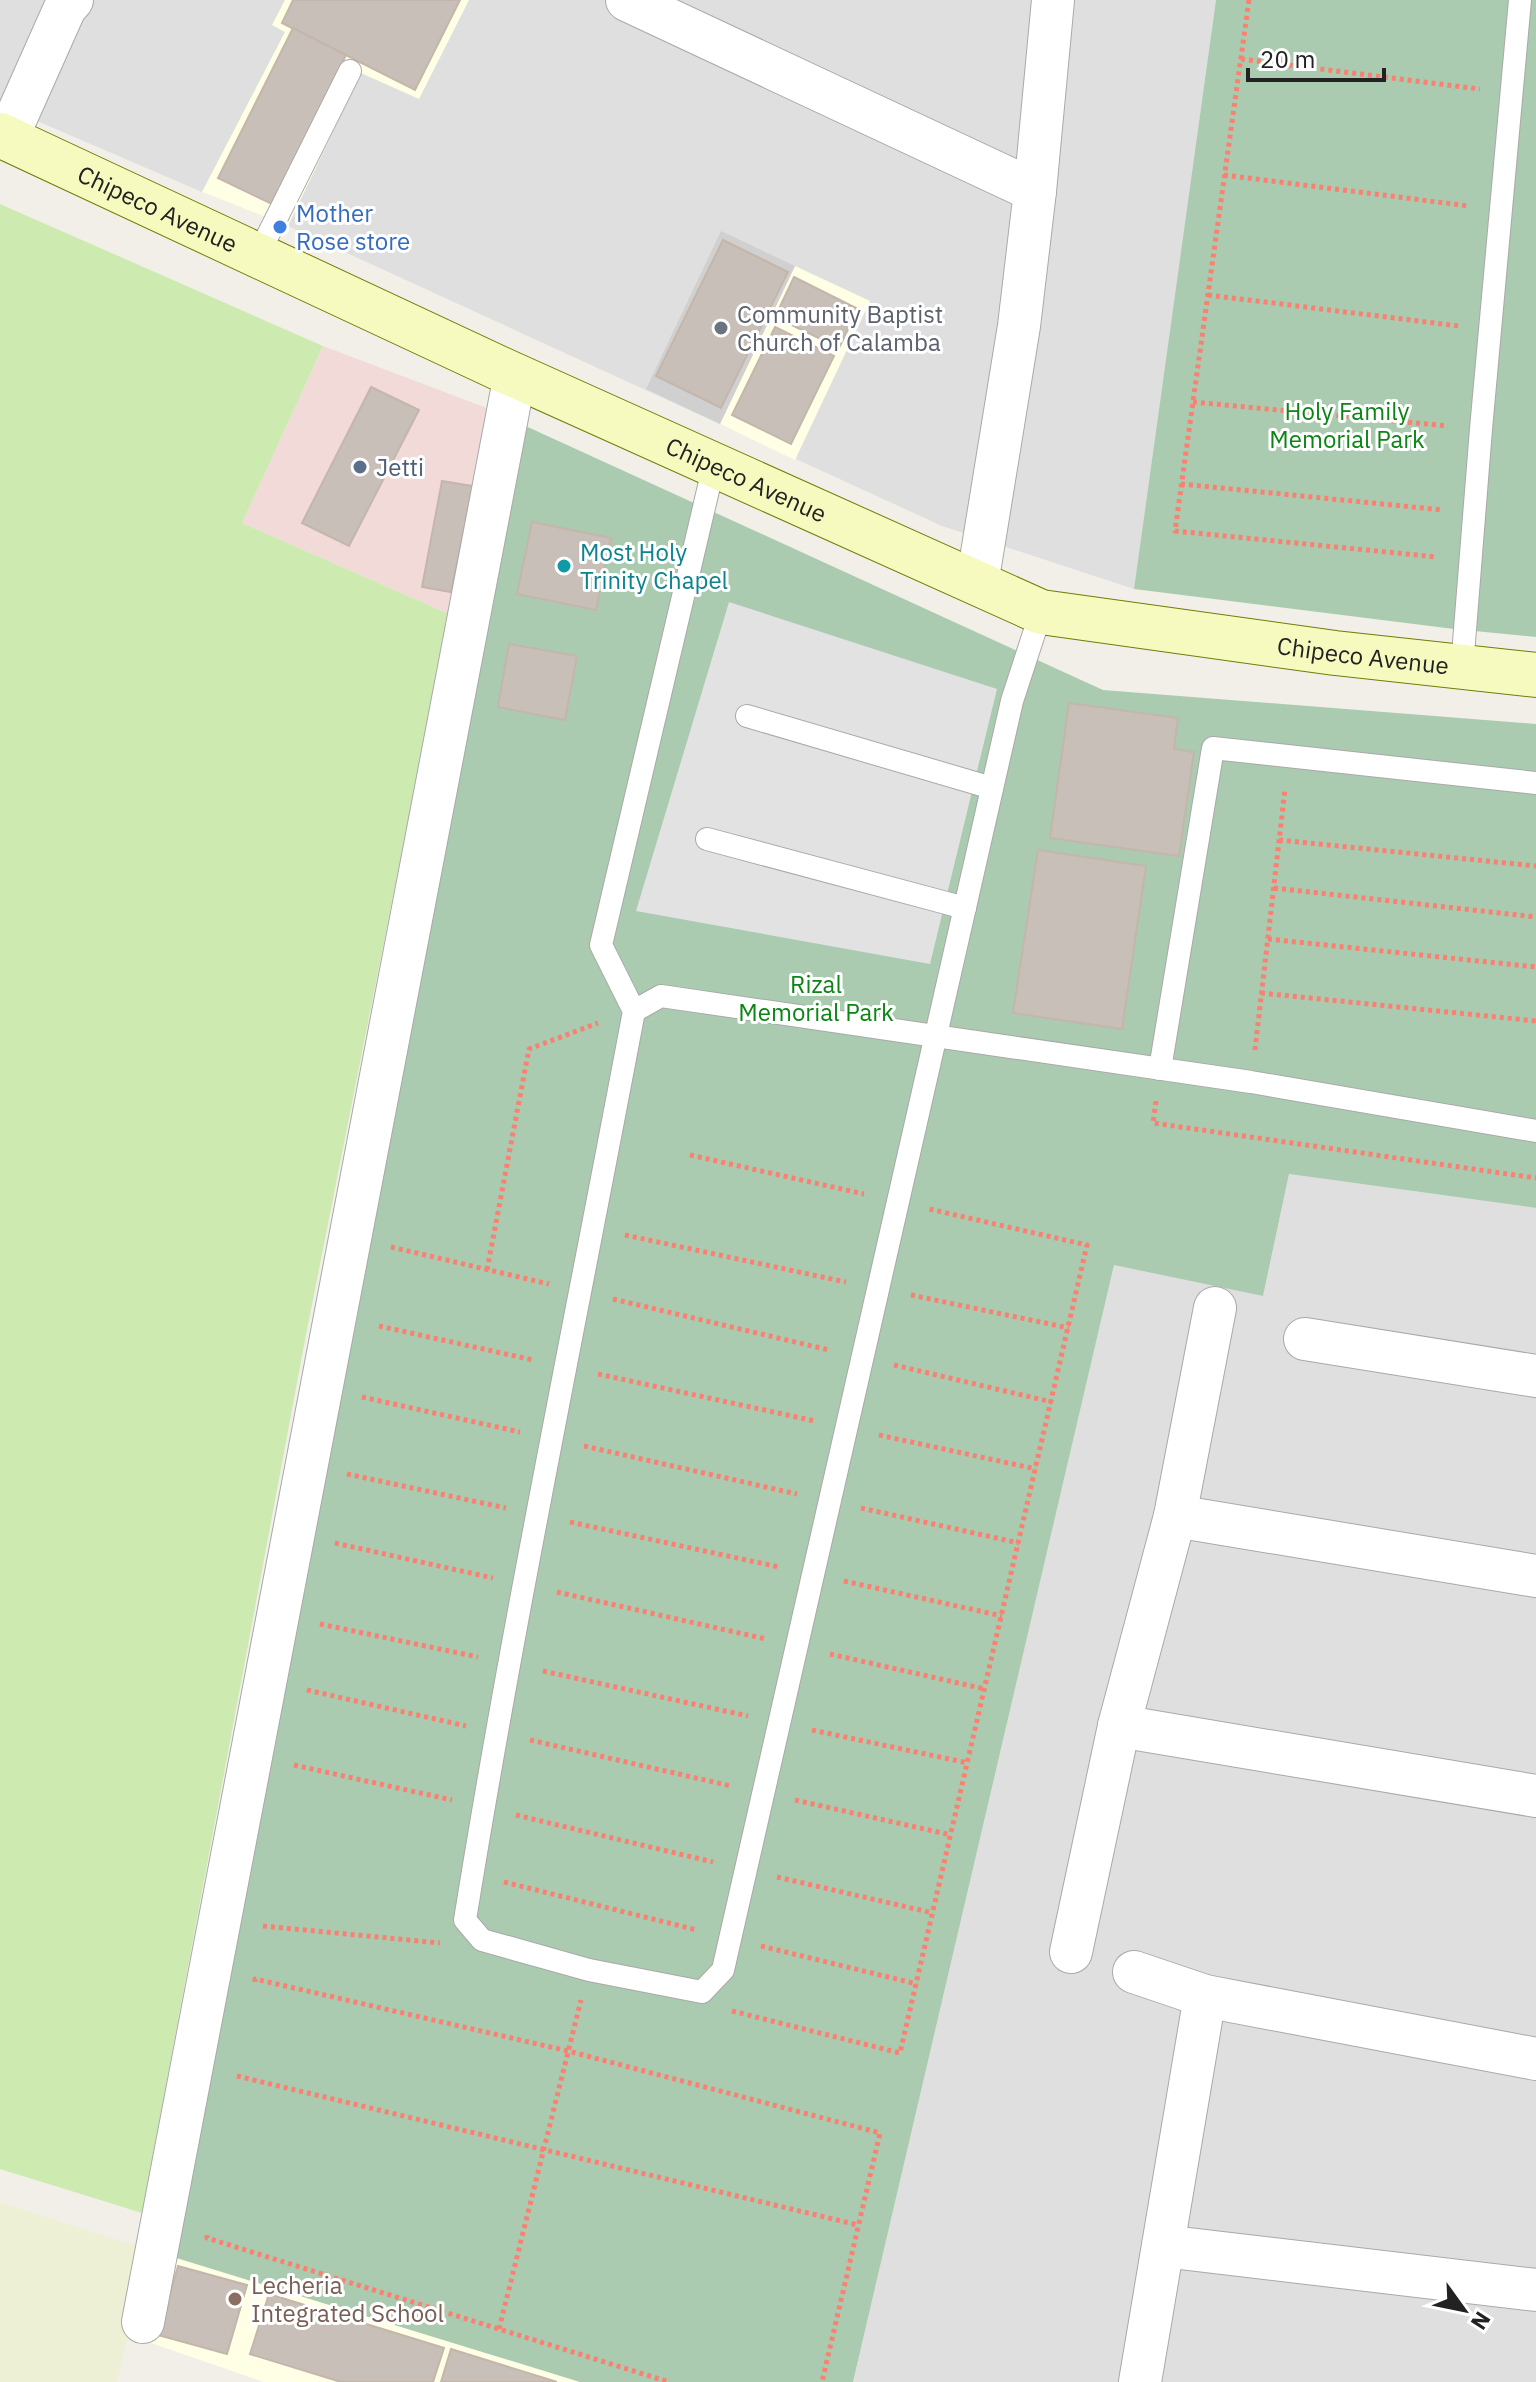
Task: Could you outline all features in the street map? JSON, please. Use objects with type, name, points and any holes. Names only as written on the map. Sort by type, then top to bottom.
[{"type":"main road","name":"Chipeco Avenue","points":[[4,136],[515,375],[1041,612],[1335,653],[1536,675]]},
{"type":"street","points":[[4,136],[65,8],[72,0]]},
{"type":"street","points":[[977,584],[1019,326],[1053,0]]},
{"type":"street","points":[[630,1],[1035,191]]},
{"type":"street","points":[[143,2322],[515,375]]},
{"type":"street","points":[[1071,1952],[1119,1726],[1175,1516],[1215,1308]]},
{"type":"street","points":[[1305,1339],[1536,1376]]},
{"type":"street","points":[[1175,1516],[1536,1576]]},
{"type":"street","points":[[1119,1726],[1536,1796]]},
{"type":"street","points":[[1134,1972],[1205,1996],[1536,2059]]},
{"type":"street","points":[[1140,2382],[1205,1996]]},
{"type":"street","points":[[1163,2246],[1536,2290]]},
{"type":"lane","points":[[1462,667],[1520,0]]},
{"type":"lane","points":[[258,255],[350,71]]},
{"type":"lane","points":[[714,465],[601,945],[634,1011],[497,1733],[465,1920],[482,1940],[589,1970],[702,1992],[723,1970],[1012,701],[1041,612]]},
{"type":"lane","points":[[747,716],[992,788]]},
{"type":"lane","points":[[1160,1069],[1213,748],[1536,783]]},
{"type":"lane","points":[[707,839],[965,908]]},
{"type":"lane","points":[[634,1011],[661,996],[1251,1082],[1536,1131]]},
{"type":"path","points":[[1249,0],[1175,531],[1470,561]]},
{"type":"path","points":[[1241,59],[1513,93]]},
{"type":"path","points":[[1224,175],[1502,210]]},
{"type":"path","points":[[1208,295],[1492,330]]},
{"type":"path","points":[[1193,402],[1481,429]]},
{"type":"path","points":[[1181,484],[1474,514]]},
{"type":"path","points":[[1251,1082],[1289,757]]},
{"type":"path","points":[[1279,840],[1536,866]]},
{"type":"path","points":[[1274,888],[1536,917]]},
{"type":"path","points":[[1268,939],[1536,967]]},
{"type":"path","points":[[1261,993],[1536,1021]]},
{"type":"path","points":[[487,1270],[529,1049],[634,1011]]},
{"type":"path","points":[[1160,1069],[1153,1123],[1536,1178]]},
{"type":"path","points":[[593,1229],[1069,1328]]},
{"type":"path","points":[[702,1992],[734,2012],[900,2053],[1087,1245]]},
{"type":"path","points":[[389,1247],[1052,1402]]},
{"type":"path","points":[[374,1325],[1036,1469]]},
{"type":"path","points":[[358,1412],[363,1382]]},
{"type":"path","points":[[361,1396],[1019,1543]]},
{"type":"path","points":[[344,1487],[347,1473],[1003,1616]]},
{"type":"path","points":[[331,1556],[336,1529]]},
{"type":"path","points":[[334,1543],[985,1689]]},
{"type":"path","points":[[316,1637],[321,1610]]},
{"type":"path","points":[[319,1623],[968,1763]]},
{"type":"path","points":[[304,1705],[309,1677]]},
{"type":"path","points":[[307,1690],[951,1835]]},
{"type":"path","points":[[290,1780],[296,1750]]},
{"type":"path","points":[[293,1765],[933,1913]]},
{"type":"path","points":[[266,1912],[263,1927],[442,1943],[465,1920]]},
{"type":"path","points":[[499,2329],[589,1970]]},
{"type":"path","points":[[255,1979],[568,2051],[880,2133],[822,2382]]},
{"type":"path","points":[[237,2076],[858,2225]]},
{"type":"path","points":[[207,2238],[669,2382]]},
{"type":"shaded area","points":[[0,0],[1216,0],[1134,589],[942,526],[288,226],[0,105]]},
{"type":"shaded area","points":[[285,0],[469,0],[419,99],[361,73],[288,226],[202,192],[285,32],[272,25]]},
{"type":"shaded area","name":"Community Baptist Church of Calamba","points":[[721,231],[795,266],[720,424],[646,389]]},
{"type":"shaded area","points":[[795,266],[870,301],[795,460],[720,424]]},
{"type":"shaded area","points":[[323,346],[492,410],[449,614],[242,523]]},
{"type":"shaded area","points":[[729,602],[997,689],[930,964],[636,911]]},
{"type":"shaded area","points":[[1289,1174],[1536,1208],[1536,2382],[853,2382],[1114,1264],[1263,1296]]},
{"type":"shaded area","points":[[0,2202],[143,2248],[117,2382],[0,2382]]},
{"type":"shaded area","name":"Lecheria Integrated School","points":[[170,2256],[580,2382],[264,2382],[148,2342]]},
{"type":"green space","name":"Holy Family Memorial Park","points":[[1216,0],[1536,0],[1536,637],[1134,589]]},
{"type":"green space","points":[[0,204],[323,346],[242,523],[449,614],[305,1340],[142,2213],[0,2169]]},
{"type":"green space","name":"Rizal Memorial Park","points":[[519,423],[1103,690],[1536,724],[1536,1208],[1289,1174],[1263,1296],[1114,1265],[853,2382],[580,2382],[170,2256]]},
{"type":"building","points":[[293,0],[460,0],[415,90],[282,23]]},
{"type":"building","points":[[293,28],[346,55],[272,204],[218,178]]},
{"type":"building","name":"Community Baptist Church of Calamba","points":[[723,240],[788,272],[721,408],[656,376]]},
{"type":"building","points":[[794,277],[858,309],[839,348],[775,317]]},
{"type":"building","points":[[775,327],[834,356],[791,444],[732,415]]},
{"type":"building","name":"Jetti","points":[[371,387],[419,410],[349,546],[302,523]]},
{"type":"building","points":[[442,481],[473,486],[451,592],[422,587]]},
{"type":"building","name":"Most Holy Trinity Chapel","points":[[532,522],[611,538],[596,610],[517,594]]},
{"type":"building","points":[[509,644],[577,656],[565,720],[498,707]]},
{"type":"building","points":[[1069,703],[1178,718],[1174,749],[1194,752],[1179,856],[1050,838]]},
{"type":"building","points":[[1038,850],[1146,866],[1122,1029],[1013,1013]]},
{"type":"building","points":[[178,2266],[247,2285],[227,2354],[158,2335]]},
{"type":"building","points":[[269,2294],[444,2348],[433,2382],[341,2382],[250,2354]]},
{"type":"building","points":[[451,2349],[557,2382],[441,2382]]},
{"type":"place","name":"Mother Rose store","points":[[280,227]]},
{"type":"place","name":"Community Baptist Church of Calamba","points":[[721,328]]},
{"type":"place","name":"Jetti","points":[[360,467]]},
{"type":"place","name":"Most Holy Trinity Chapel","points":[[564,566]]},
{"type":"place","name":"Lecheria Integrated School","points":[[235,2299]]}]
